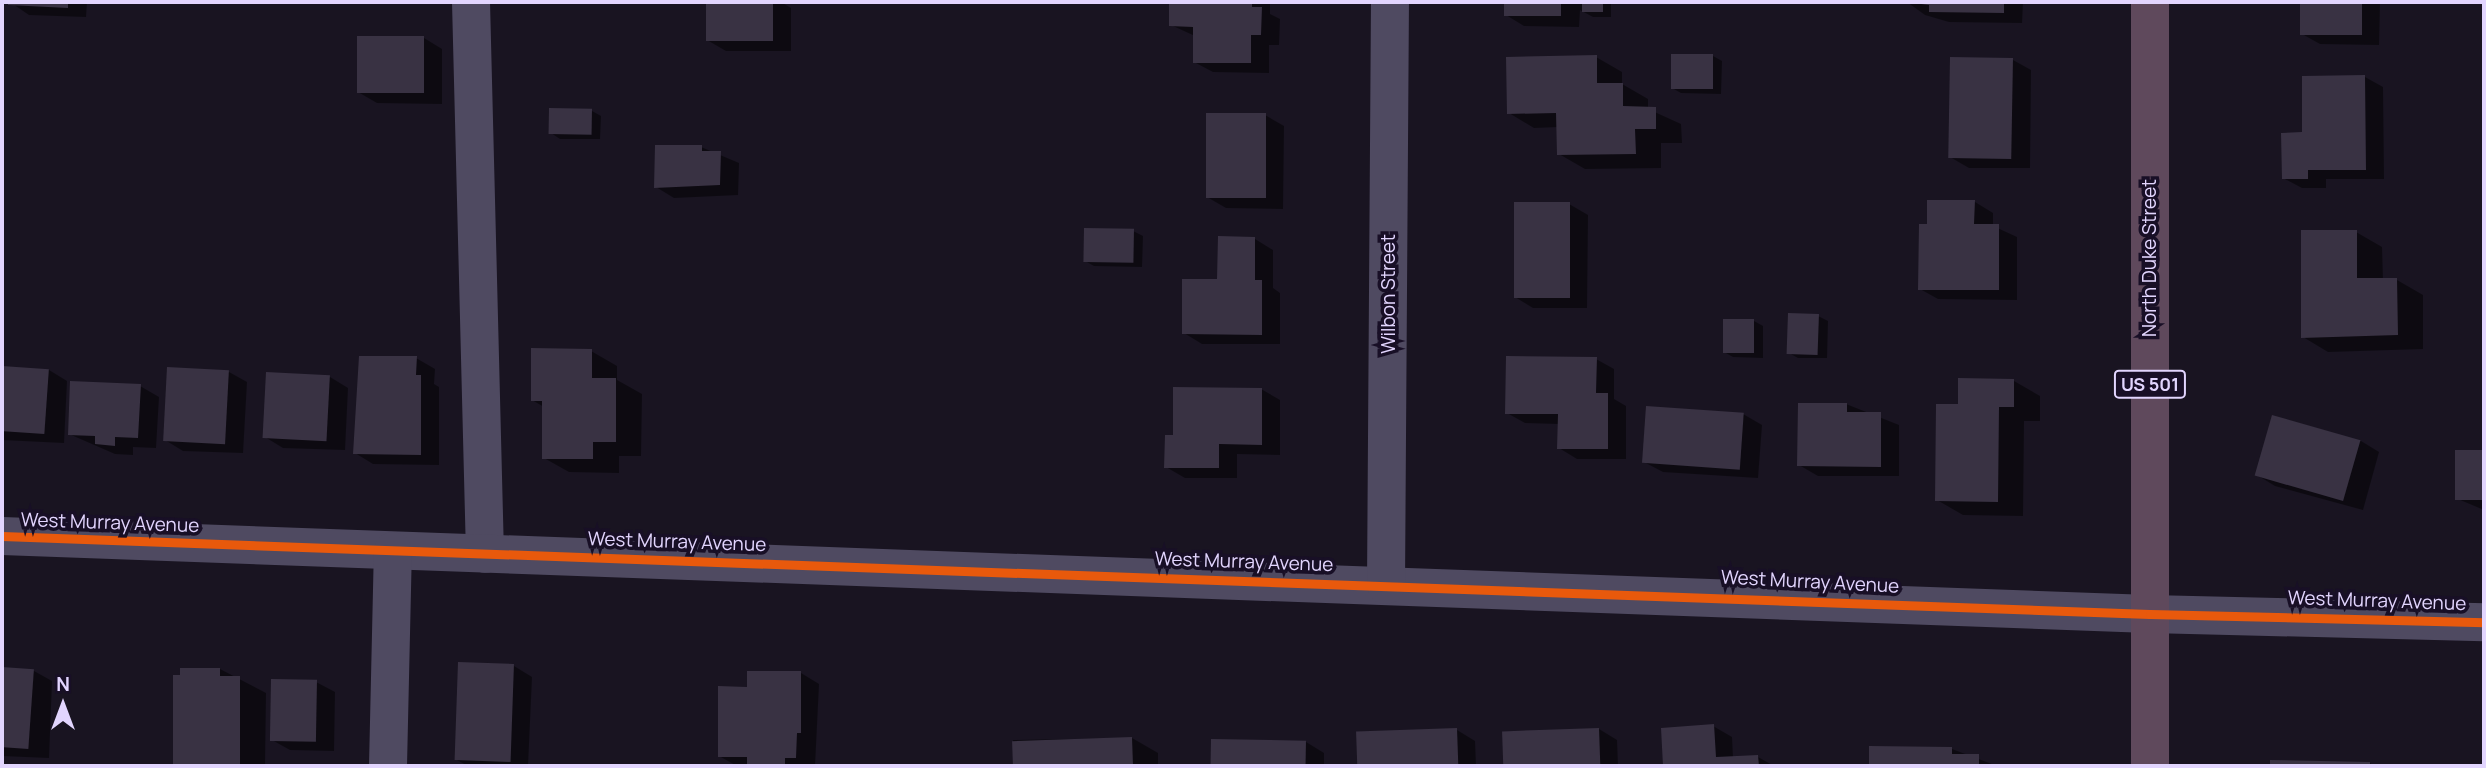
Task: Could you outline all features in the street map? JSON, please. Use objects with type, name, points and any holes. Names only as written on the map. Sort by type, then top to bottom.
[{"type":"highway","name":"North Duke Street","points":[[2150,2],[2150,766]]},
{"type":"street","points":[[471,2],[485,554]]},
{"type":"street","name":"Wilbon Street","points":[[1386,585],[1390,2]]},
{"type":"street","name":"West Murray Avenue","points":[[2,536],[2150,614],[2484,622]]},
{"type":"street","points":[[388,766],[393,551]]},
{"type":"building","points":[[8,2],[68,2],[68,8],[8,5]]},
{"type":"building","points":[[706,2],[773,2],[773,41],[706,41]]},
{"type":"building","points":[[1169,2],[1252,2],[1252,7],[1262,7],[1261,35],[1251,35],[1251,63],[1193,63],[1193,27],[1169,26]]},
{"type":"building","points":[[1504,2],[1561,2],[1561,16],[1504,16]]},
{"type":"building","points":[[1582,2],[1603,2],[1603,12],[1582,12]]},
{"type":"building","points":[[1905,2],[2004,2],[2004,13],[1929,12],[1929,5]]},
{"type":"building","points":[[2300,2],[2362,2],[2362,35],[2300,35]]},
{"type":"building","points":[[357,36],[424,36],[424,93],[357,93]]},
{"type":"building","points":[[1671,54],[1713,54],[1713,89],[1671,89]]},
{"type":"building","points":[[1597,55],[1597,83],[1623,83],[1623,106],[1656,107],[1656,129],[1635,129],[1636,154],[1557,155],[1556,113],[1507,114],[1506,57]]},
{"type":"building","points":[[1950,57],[2013,58],[2011,159],[1948,158]]},
{"type":"building","points":[[2365,75],[2366,170],[2308,170],[2308,179],[2282,179],[2281,133],[2302,132],[2302,76]]},
{"type":"building","points":[[549,108],[592,109],[592,135],[549,134]]},
{"type":"building","points":[[1206,113],[1266,113],[1266,198],[1206,198]]},
{"type":"building","points":[[655,145],[702,145],[702,151],[721,151],[720,185],[654,188]]},
{"type":"building","points":[[1927,200],[1975,200],[1974,224],[1999,224],[1999,290],[1918,290],[1919,224],[1927,224]]},
{"type":"building","points":[[1514,202],[1570,202],[1570,298],[1514,298]]},
{"type":"building","points":[[1084,228],[1134,229],[1133,263],[1083,262]]},
{"type":"building","points":[[2301,230],[2357,230],[2357,278],[2397,278],[2398,335],[2301,338]]},
{"type":"building","points":[[1218,236],[1255,237],[1255,280],[1262,280],[1262,335],[1182,334],[1182,279],[1217,279]]},
{"type":"building","points":[[1788,313],[1819,314],[1818,355],[1787,354]]},
{"type":"building","points":[[1723,319],[1754,319],[1754,353],[1723,353]]},
{"type":"building","points":[[531,348],[592,349],[592,378],[616,378],[616,442],[593,442],[593,459],[542,459],[542,401],[531,401]]},
{"type":"building","points":[[359,356],[417,356],[416,375],[421,375],[421,455],[353,454]]},
{"type":"building","points":[[1506,356],[1597,357],[1596,393],[1608,393],[1608,449],[1557,449],[1558,414],[1505,414]]},
{"type":"building","points":[[2,366],[49,369],[44,434],[2,431]]},
{"type":"building","points":[[167,367],[229,370],[225,444],[163,441]]},
{"type":"building","points":[[266,372],[330,375],[326,441],[263,438]]},
{"type":"building","points":[[1958,378],[2014,379],[2014,407],[1999,407],[1998,502],[1935,501],[1936,404],[1958,404]]},
{"type":"building","points":[[70,381],[141,384],[138,438],[115,437],[115,446],[95,444],[95,436],[68,435]]},
{"type":"building","points":[[1173,387],[1262,388],[1262,445],[1219,444],[1219,468],[1164,468],[1165,435],[1173,435]]},
{"type":"building","points":[[1798,403],[1847,403],[1847,412],[1881,412],[1881,467],[1797,466]]},
{"type":"building","points":[[1646,406],[1744,413],[1740,470],[1642,463]]},
{"type":"building","points":[[2272,415],[2360,440],[2343,501],[2255,476]]},
{"type":"building","points":[[2455,450],[2484,450],[2484,500],[2455,500]]},
{"type":"building","points":[[458,662],[514,664],[511,762],[455,760]]},
{"type":"building","points":[[2,667],[34,669],[28,749],[2,747]]},
{"type":"building","points":[[180,668],[220,668],[220,676],[240,676],[240,766],[173,766],[173,675],[180,675]]},
{"type":"building","points":[[747,671],[801,671],[801,733],[797,733],[796,758],[785,758],[785,766],[747,766],[747,757],[718,757],[718,686],[747,687]]},
{"type":"building","points":[[271,679],[317,680],[316,742],[270,741]]},
{"type":"building","points":[[1714,724],[1716,757],[1758,755],[1759,766],[1663,766],[1661,728]]},
{"type":"building","points":[[1457,728],[1458,766],[1357,766],[1356,732]]},
{"type":"building","points":[[1599,728],[1600,766],[1503,766],[1502,731]]},
{"type":"building","points":[[1132,737],[1133,766],[1013,766],[1012,741]]},
{"type":"building","points":[[1211,739],[1306,741],[1306,766],[1211,766]]},
{"type":"building","points":[[1869,746],[1952,747],[1952,754],[1979,754],[1979,766],[1869,766]]},
{"type":"building","points":[[2270,760],[2370,762],[2370,766],[2270,766]]},
{"type":"cycle path","points":[[2,536],[2150,614],[2484,622]]}]
